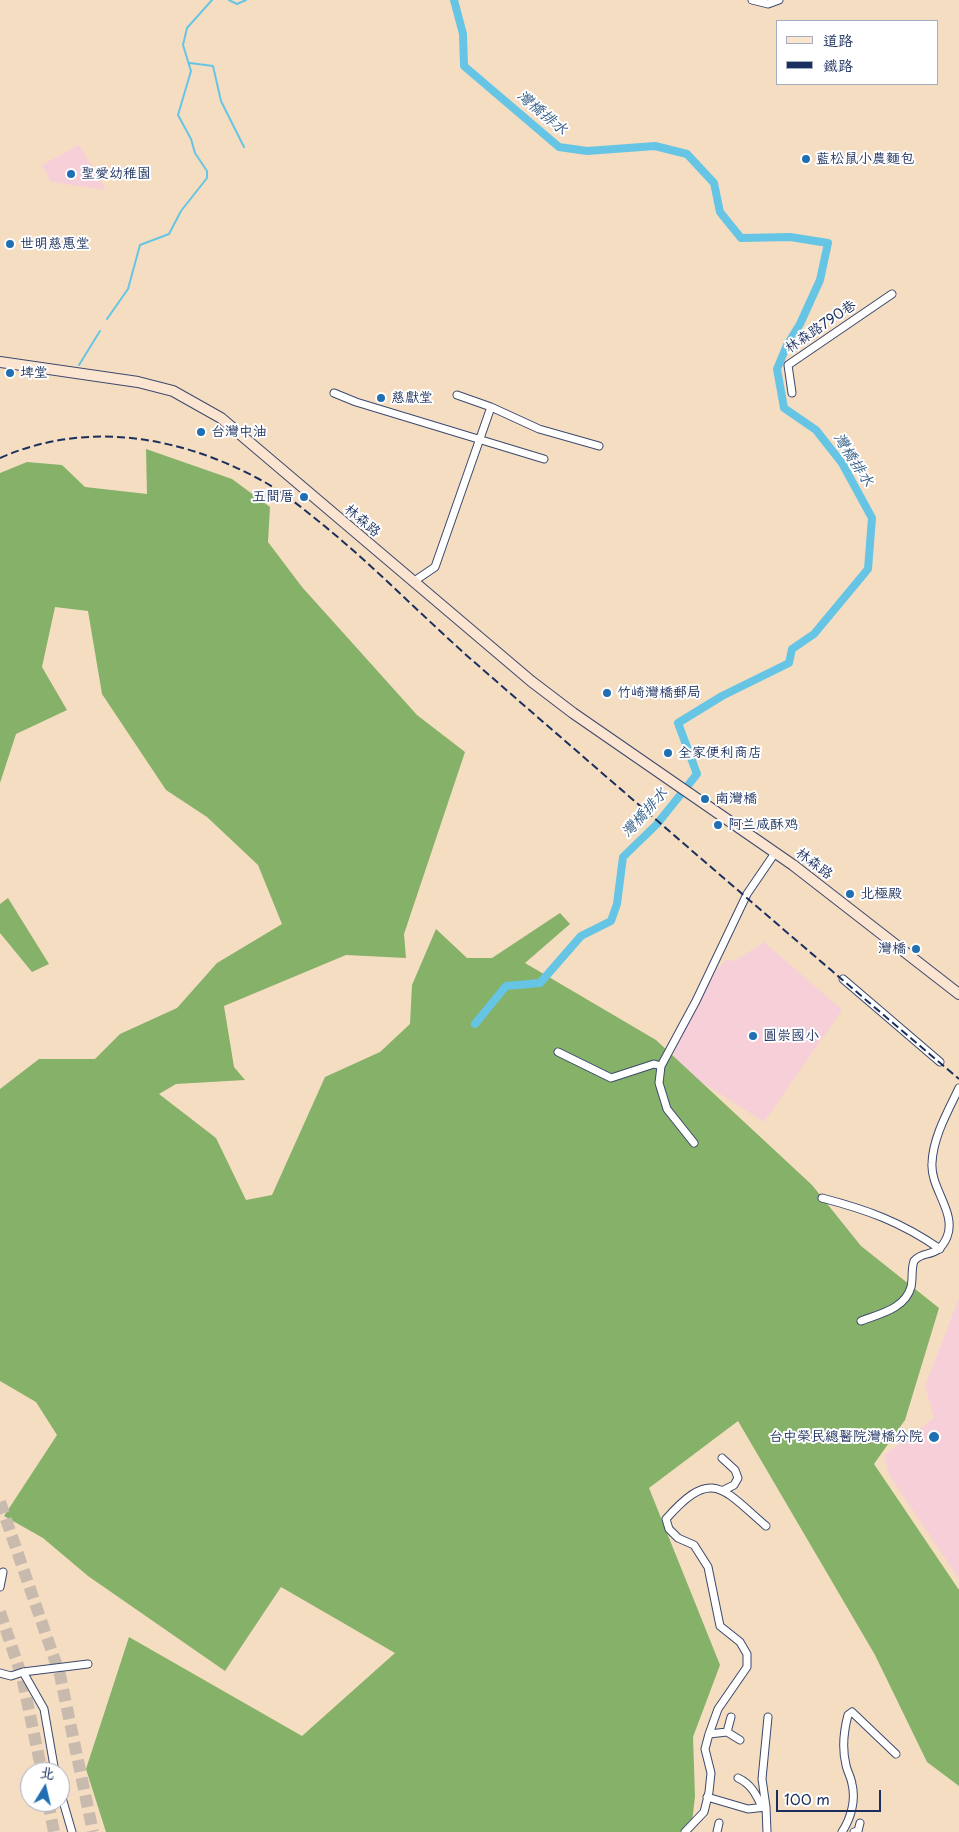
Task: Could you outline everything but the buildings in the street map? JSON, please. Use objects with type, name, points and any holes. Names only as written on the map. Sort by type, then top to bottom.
[{"type":"main road","name":"林森路","points":[[0,362],[138,382],[173,391],[221,418],[531,681],[573,713],[697,798],[856,912],[959,994]]},
{"type":"street","points":[[752,0],[768,4],[779,0]]},
{"type":"street","name":"林森路790巷","points":[[792,393],[788,365],[892,294]]},
{"type":"street","points":[[334,393],[356,402],[544,459]]},
{"type":"street","points":[[457,396],[491,407],[539,429],[599,446]]},
{"type":"street","points":[[413,582],[435,567],[491,407]]},
{"type":"street","points":[[694,1143],[668,1109],[659,1083],[662,1066],[696,1001],[747,894],[775,853]]},
{"type":"street","points":[[843,979],[940,1062]]},
{"type":"street","points":[[558,1052],[611,1078],[654,1064],[662,1066]]},
{"type":"street","points":[[861,1321],[888,1312],[906,1298],[912,1280],[914,1260],[917,1257],[933,1254],[940,1249],[948,1236],[947,1213],[934,1183],[931,1164],[936,1142],[959,1088]]},
{"type":"street","points":[[822,1198],[884,1216],[913,1231],[940,1249]]},
{"type":"street","points":[[722,1458],[735,1470],[738,1478],[734,1485],[724,1490]]},
{"type":"street","points":[[686,1830],[704,1812],[710,1773],[705,1749],[708,1734],[718,1710],[747,1667],[747,1654],[740,1642],[720,1626],[708,1567],[694,1545],[678,1538],[669,1529],[666,1519],[694,1492],[706,1487],[724,1490],[766,1526]]},
{"type":"street","points":[[0,1587],[3,1572]]},
{"type":"street","points":[[0,1673],[11,1676],[23,1672],[88,1664]]},
{"type":"street","points":[[23,1672],[44,1708],[53,1762]]},
{"type":"street","points":[[842,1832],[849,1821],[853,1802],[852,1784],[846,1765],[844,1744],[848,1715],[852,1712],[860,1717],[896,1754]]},
{"type":"street","points":[[727,1732],[731,1717]]},
{"type":"street","points":[[767,1832],[762,1779],[768,1717]]},
{"type":"street","points":[[708,1734],[727,1732],[740,1740]]},
{"type":"street","points":[[738,1778],[754,1791],[764,1807]]},
{"type":"street","points":[[707,1797],[748,1809],[764,1807]]},
{"type":"street","points":[[66,1812],[72,1832]]},
{"type":"street","points":[[717,1832],[719,1823]]},
{"type":"street","points":[[854,1832],[858,1831],[860,1823]]},
{"type":"street","points":[[686,1830],[696,1832]]},
{"type":"shaded area","name":"聖愛幼稚園","points":[[79,145],[106,190],[51,182],[42,165]]},
{"type":"shaded area","name":"圓崇國小","points":[[764,942],[842,1010],[764,1122],[670,1062],[708,976],[727,960],[735,961]]},
{"type":"shaded area","name":"台中榮民總醫院灣橋分院","points":[[959,1298],[959,1579],[890,1476],[884,1455],[934,1418],[925,1386]]},
{"type":"green space","points":[[146,449],[232,479],[270,507],[268,542],[302,587],[417,715],[465,752],[404,934],[406,958],[346,955],[224,1006],[234,1067],[245,1080],[176,1084],[159,1094],[216,1138],[246,1200],[272,1195],[325,1077],[380,1052],[410,1024],[412,985],[436,929],[467,958],[492,958],[560,913],[570,924],[525,963],[656,1040],[812,1185],[861,1246],[939,1308],[905,1420],[874,1464],[959,1590],[959,1786],[927,1762],[875,1655],[738,1421],[649,1488],[720,1665],[693,1737],[695,1796],[691,1832],[106,1832],[86,1769],[129,1637],[302,1736],[395,1653],[281,1587],[225,1671],[88,1576],[43,1538],[4,1516],[57,1435],[36,1402],[0,1381],[0,1089],[39,1059],[95,1059],[120,1034],[177,1008],[217,963],[282,924],[258,865],[207,817],[166,790],[102,694],[88,611],[55,607],[42,667],[67,710],[16,734],[0,783],[0,473],[27,462],[62,465],[85,487],[147,494]]},
{"type":"green space","points":[[8,898],[49,964],[32,972],[0,933],[0,904]]},
{"type":"waterway","points":[[107,319],[128,289],[140,245],[169,234],[181,211],[207,178],[207,171],[195,153],[191,139],[178,115],[191,71],[183,45],[187,28],[212,0]]},
{"type":"waterway","points":[[229,0],[237,4],[246,0]]},
{"type":"waterway","name":"灣橋排水","points":[[454,0],[463,34],[464,66],[559,147],[587,151],[655,146],[687,154],[714,183],[720,212],[741,238],[790,237],[828,243],[820,280],[777,369],[784,408],[816,430],[842,463],[872,518],[868,569],[814,634],[792,649],[789,663],[722,696],[678,723],[697,774],[657,824],[623,857],[617,904],[611,921],[581,936],[540,983],[506,986],[475,1024]]},
{"type":"waterway","points":[[190,63],[213,66],[221,101],[244,147]]},
{"type":"waterway","points":[[79,365],[100,331]]},
{"type":"tunnel","points":[[0,1502],[60,1675],[93,1832]]},
{"type":"tunnel","points":[[0,1612],[22,1677],[40,1762]]},
{"type":"tunnel","points":[[50,1812],[54,1832]]},
{"type":"railway","points":[[0,458],[33,446],[65,439],[132,438],[165,443],[197,452],[228,464],[276,489],[342,540],[473,661],[959,1079]]},
{"type":"place","name":"藍松鼠小農麵包","points":[[806,159]]},
{"type":"place","name":"聖愛幼稚園","points":[[71,174]]},
{"type":"place","name":"世明慈惠堂","points":[[10,244]]},
{"type":"place","name":"埤堂","points":[[10,373]]},
{"type":"place","name":"慈獻堂","points":[[381,398]]},
{"type":"place","name":"台灣中油","points":[[201,432]]},
{"type":"place","name":"五間厝","points":[[304,497]]},
{"type":"place","name":"竹崎灣橋郵局","points":[[607,693]]},
{"type":"place","name":"全家便利商店","points":[[668,753]]},
{"type":"place","name":"南灣橋","points":[[705,799]]},
{"type":"place","name":"阿兰咸酥鸡","points":[[718,825]]},
{"type":"place","name":"北極殿","points":[[850,894]]},
{"type":"place","name":"灣橋","points":[[916,949]]},
{"type":"place","name":"圓崇國小","points":[[753,1036]]},
{"type":"place","name":"台中榮民總醫院灣橋分院","points":[[934,1437]]}]
